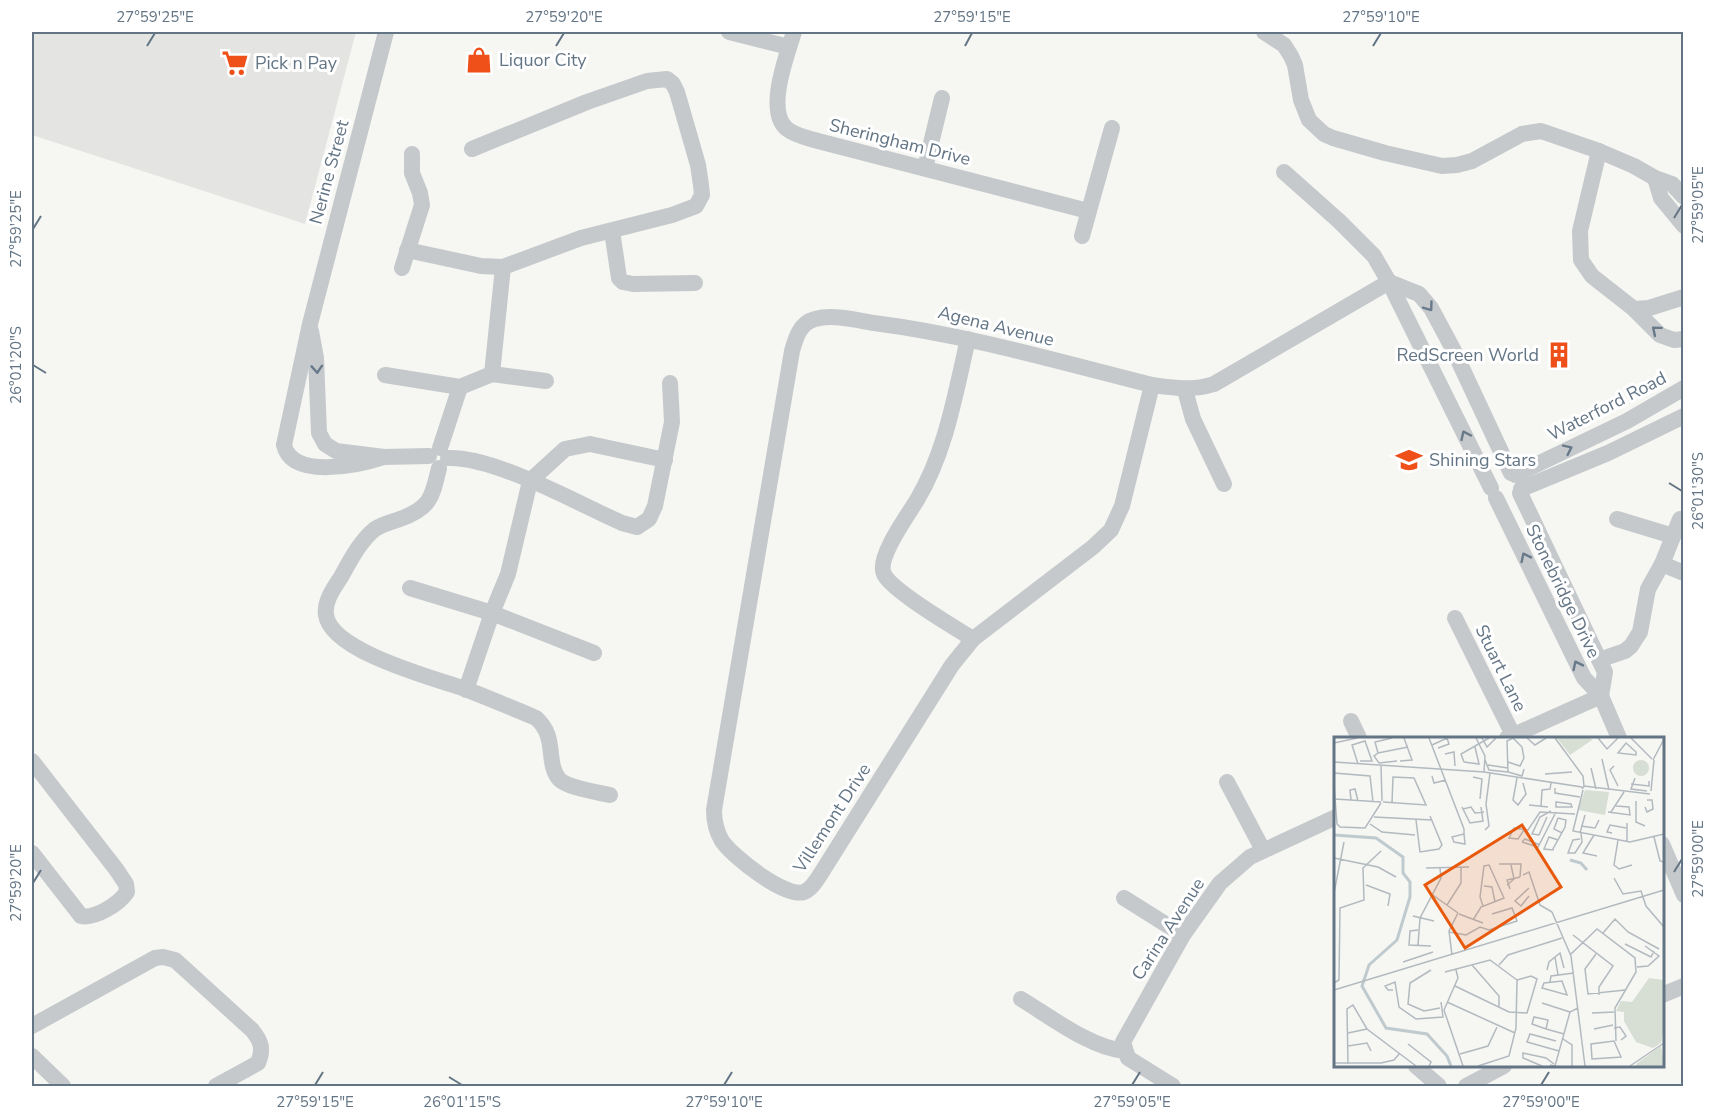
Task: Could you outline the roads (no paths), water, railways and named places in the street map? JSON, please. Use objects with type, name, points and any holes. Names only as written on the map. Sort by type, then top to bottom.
[{"type":"street","name":"Nerine Street","points":[[310,466],[295,461],[285,450],[284,445],[310,324],[386,32]]},
{"type":"street","name":"Sheringham Drive","points":[[729,32],[792,39],[777,101],[778,112],[785,127],[798,135],[1088,211]]},
{"type":"street","points":[[1264,32],[1284,45],[1291,56],[1295,65],[1300,100],[1309,120],[1324,134],[1333,138],[1442,166],[1472,161],[1522,134],[1541,131],[1634,166],[1655,178],[1672,184],[1683,197]]},
{"type":"street","points":[[407,249],[481,266],[503,267],[580,238],[688,209],[696,206],[702,195],[698,165],[677,92],[667,79],[647,81],[587,102],[472,148]]},
{"type":"street","points":[[925,168],[942,98]]},
{"type":"street","points":[[1082,236],[1112,128]]},
{"type":"street","points":[[1599,151],[1583,214],[1580,255],[1592,276],[1634,309],[1660,335],[1674,340],[1683,339]]},
{"type":"street","points":[[402,268],[422,205],[412,173],[412,154]]},
{"type":"street","name":"Stonebridge Drive","points":[[1284,172],[1374,256],[1451,406],[1584,678],[1601,696],[1619,737]]},
{"type":"street","points":[[1655,178],[1661,198],[1683,226]]},
{"type":"street","points":[[612,231],[619,278],[623,282],[633,284],[695,283]]},
{"type":"street","points":[[492,374],[503,267]]},
{"type":"street","name":"Stonebridge Drive","points":[[1389,282],[1419,294],[1431,308],[1517,482],[1605,672],[1601,696]]},
{"type":"street","name":"Agena Avenue","points":[[799,330],[805,323],[816,319],[835,318],[927,329],[1152,385],[1185,390],[1200,389],[1215,384],[1389,282]]},
{"type":"street","points":[[1634,309],[1649,308],[1683,297]]},
{"type":"street","name":"Nerine Street","points":[[310,324],[316,358],[319,433],[325,444]]},
{"type":"street","name":"Villemont Drive","points":[[799,330],[792,351],[716,792],[714,823],[723,842],[738,857],[780,887],[794,892],[802,892],[810,888],[827,865],[952,665],[972,639],[1093,548],[1111,530],[1127,487],[1152,385]]},
{"type":"street","points":[[968,339],[938,460],[899,529],[883,565],[884,575],[896,588],[972,639]]},
{"type":"street","points":[[385,375],[460,387],[492,374],[546,381]]},
{"type":"street","points":[[310,466],[325,444],[336,451],[384,457],[469,459],[530,481],[622,524],[637,526],[649,519],[655,506],[672,422],[670,383]]},
{"type":"street","points":[[460,387],[439,458],[434,489],[425,506],[410,515],[383,525],[361,545],[330,595],[326,606],[328,622],[340,636],[386,663],[466,690],[536,718],[544,724],[548,732],[555,771],[560,779],[571,785],[610,795]]},
{"type":"street","name":"Waterford Road","points":[[1517,482],[1683,388]]},
{"type":"street","points":[[1185,390],[1197,427],[1224,484]]},
{"type":"street","points":[[1451,406],[1474,394]]},
{"type":"street","points":[[1517,482],[1513,501],[1507,502],[1493,493],[1491,482],[1499,473],[1517,482],[1636,440],[1683,416]]},
{"type":"street","points":[[1627,420],[1636,440]]},
{"type":"street","points":[[466,690],[512,559],[530,481],[559,453],[572,446],[590,444],[665,460]]},
{"type":"street","points":[[310,466],[339,466],[384,457]]},
{"type":"street","points":[[1617,519],[1673,536]]},
{"type":"street","points":[[1599,660],[1625,651],[1636,639],[1640,632],[1648,589],[1662,564],[1680,519]]},
{"type":"street","points":[[1662,564],[1683,573]]},
{"type":"street","points":[[1542,593],[1563,584]]},
{"type":"street","points":[[410,588],[492,613],[594,653]]},
{"type":"street","name":"Stuart Lane","points":[[1455,618],[1510,737]]},
{"type":"street","points":[[1510,737],[1601,696]]},
{"type":"street","points":[[1351,722],[1358,737]]},
{"type":"street","points":[[32,760],[116,869],[126,884],[127,892],[121,899],[93,916],[81,916],[32,853]]},
{"type":"street","points":[[1227,782],[1263,850]]},
{"type":"street","name":"Carina Avenue","points":[[1124,1051],[1125,1036],[1183,935],[1220,883],[1242,863],[1263,850],[1334,817]]},
{"type":"street","points":[[1664,849],[1683,895]]},
{"type":"street","points":[[1124,898],[1183,935]]},
{"type":"street","points":[[32,1026],[155,958],[169,958],[175,960],[260,1040],[262,1048],[258,1063],[216,1086]]},
{"type":"street","points":[[1664,994],[1683,986]]},
{"type":"street","points":[[1021,999],[1089,1040],[1110,1049],[1124,1051],[1132,1061],[1173,1086]]},
{"type":"street","points":[[32,1056],[63,1086]]},
{"type":"street","points":[[1418,1067],[1439,1086]]},
{"type":"street","points":[[1466,1086],[1500,1067]]},
{"type":"place","name":"Liquor City","points":[[479,60]]},
{"type":"place","name":"Pick n Pay","points":[[235,63]]},
{"type":"place","name":"RedScreen World","points":[[1559,355]]},
{"type":"place","name":"Shining Stars","points":[[1409,460]]}]
